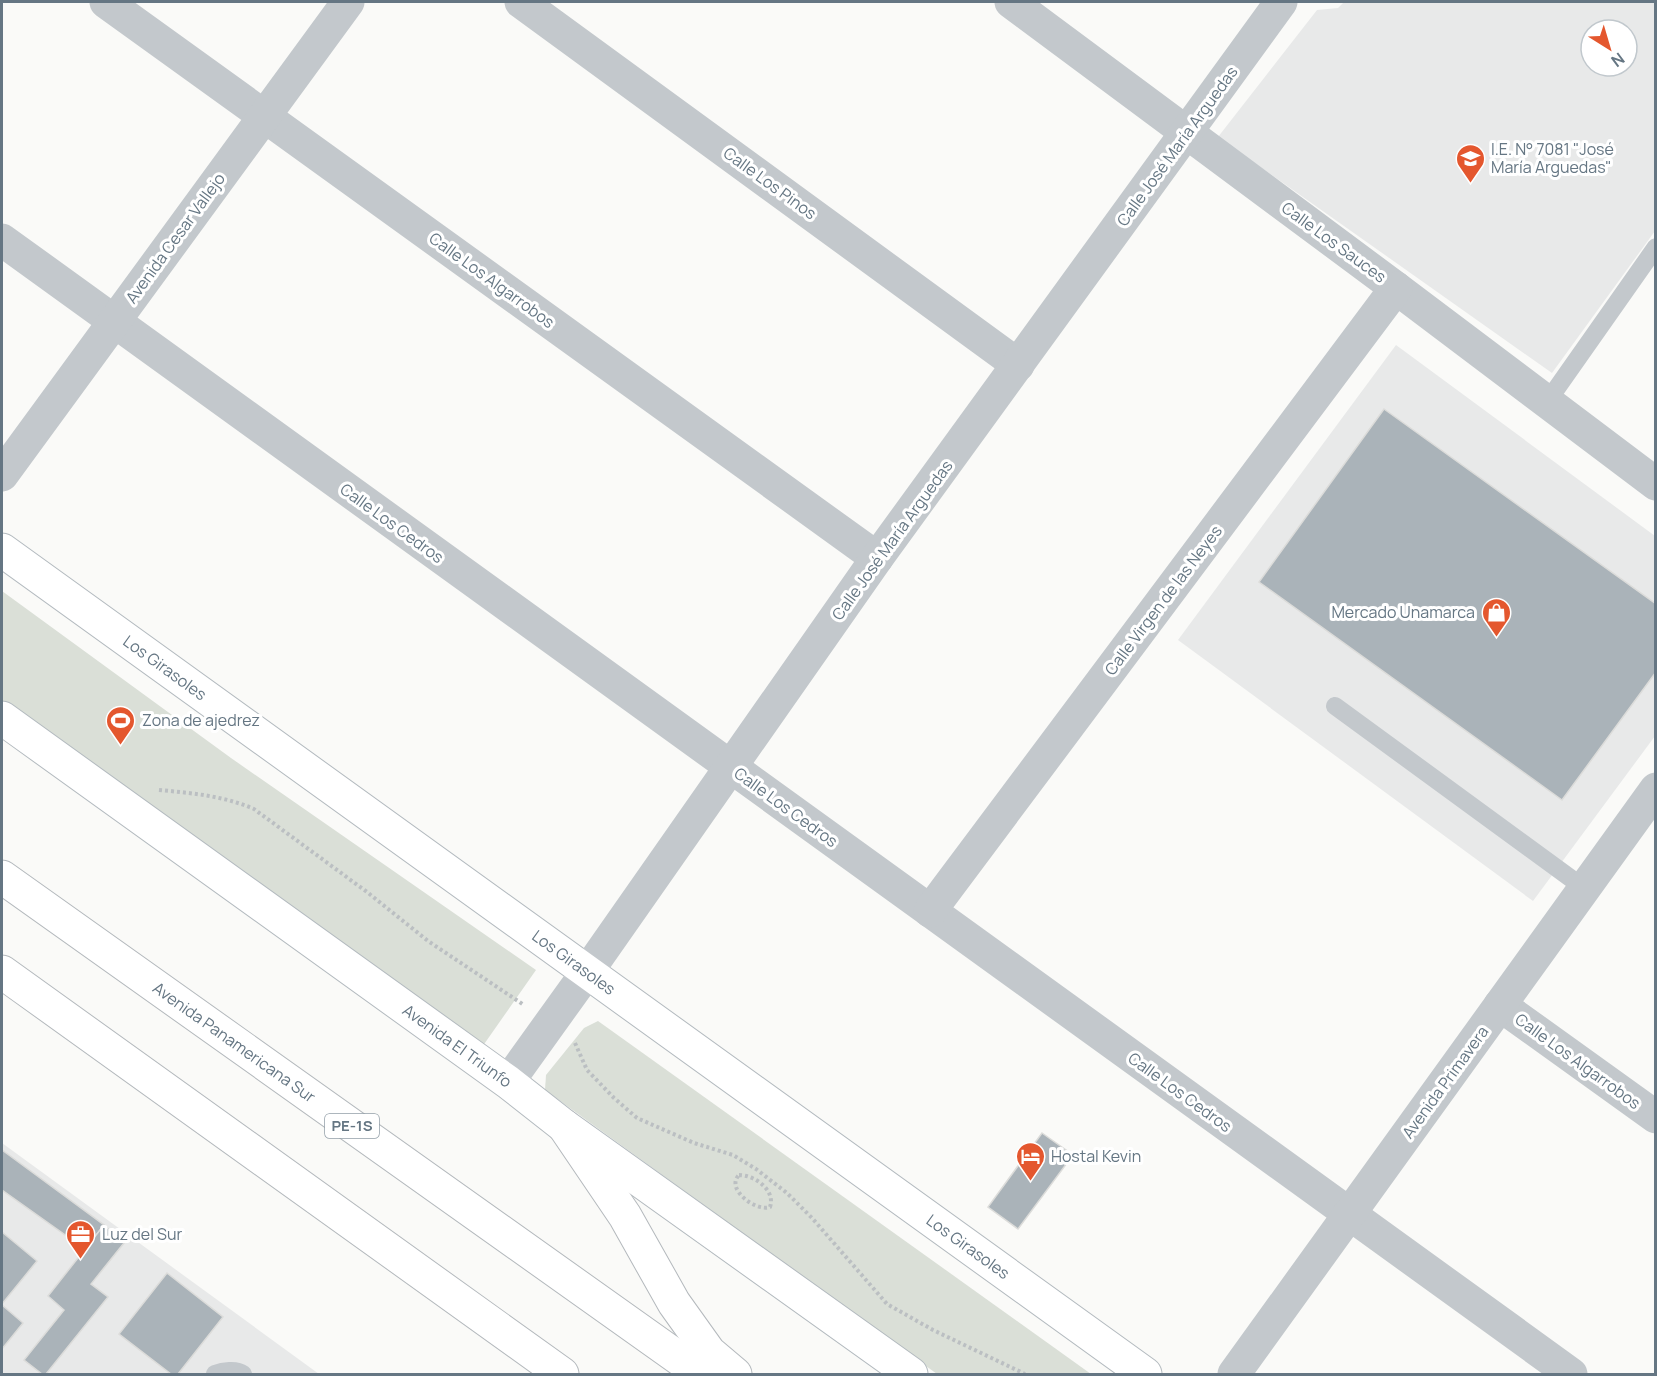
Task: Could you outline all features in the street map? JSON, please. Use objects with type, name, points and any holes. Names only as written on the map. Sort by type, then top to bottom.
[{"type":"main road","name":"Los Girasoles","points":[[2,550],[1145,1374]]},
{"type":"main road","name":"Avenida El Triunfo","points":[[2,718],[508,1082],[564,1126],[911,1374]]},
{"type":"main road","name":"Avenida Panamericana Sur","points":[[2,877],[701,1374]]},
{"type":"main road","points":[[2,972],[562,1374]]},
{"type":"main road","points":[[564,1126],[625,1216],[674,1304],[710,1352],[735,1374]]},
{"type":"street","name":"Calle Los Algarrobos","points":[[106,2],[877,558]]},
{"type":"street","name":"Avenida Cesar Vallejo","points":[[2,475],[348,2]]},
{"type":"street","name":"Calle Los Pinos","points":[[521,2],[1018,365]]},
{"type":"street","name":"Calle Los Sauces","points":[[1011,2],[1656,484]]},
{"type":"street","name":"Calle José María Arguedas","points":[[508,1082],[877,558],[1281,2]]},
{"type":"street","name":"Calle Los Cedros","points":[[2,240],[1571,1374]]},
{"type":"street","name":"Calle Virgen de las Neyes","points":[[930,912],[1396,288]]},
{"type":"street","name":"Avenida Primavera","points":[[1234,1374],[1584,888],[1651,804]]},
{"type":"street","name":"Calle Los Algarrobos","points":[[1500,1005],[1656,1117]]},
{"type":"lane","points":[[1547,402],[1656,247]]},
{"type":"lane","points":[[1335,706],[1584,888]]},
{"type":"lane","points":[[216,1374],[222,1371],[243,1374]]},
{"type":"path","points":[[739,1175],[759,1182],[765,1188],[771,1201],[768,1209],[754,1205],[745,1198],[738,1191],[735,1178],[739,1175]]},
{"type":"path","points":[[759,1182],[765,1176]]},
{"type":"shaded area","name":"I.E. N° 7081 \"José María Arguedas\"","points":[[1344,2],[1655,2],[1655,231],[1552,373],[1218,137],[1317,10],[1338,8]]},
{"type":"shaded area","points":[[1396,345],[1655,536],[1655,736],[1533,901],[1178,640]]},
{"type":"shaded area","points":[[2,591],[231,758],[536,970],[480,1050],[2,707]]},
{"type":"shaded area","points":[[598,1021],[1091,1374],[937,1374],[545,1090],[546,1075],[584,1028]]},
{"type":"shaded area","name":"Luz del Sur","points":[[2,1143],[319,1374],[2,1374]]},
{"type":"building","name":"Mercado Unamarca","points":[[1384,409],[1656,604],[1656,672],[1562,800],[1259,582]]},
{"type":"building","name":"Hostal Kevin","points":[[1042,1133],[1073,1155],[1018,1229],[988,1207]]},
{"type":"building","points":[[2,1150],[104,1225],[85,1249],[2,1190]]},
{"type":"building","points":[[104,1225],[124,1243],[91,1284],[108,1297],[46,1374],[42,1374],[24,1360],[64,1310],[48,1296]]},
{"type":"building","points":[[2,1232],[37,1261],[2,1304]]},
{"type":"building","points":[[167,1273],[223,1317],[178,1374],[171,1374],[119,1334]]},
{"type":"building","points":[[2,1305],[23,1323],[2,1349]]},
{"type":"place","name":"I.E. N° 7081 \"José María Arguedas\"","points":[[1470,184]]},
{"type":"place","name":"Mercado Unamarca","points":[[1496,638]]},
{"type":"place","name":"Zona de ajedrez","points":[[121,746]]},
{"type":"place","name":"Hostal Kevin","points":[[1030,1182]]},
{"type":"place","name":"Luz del Sur","points":[[81,1260]]}]
